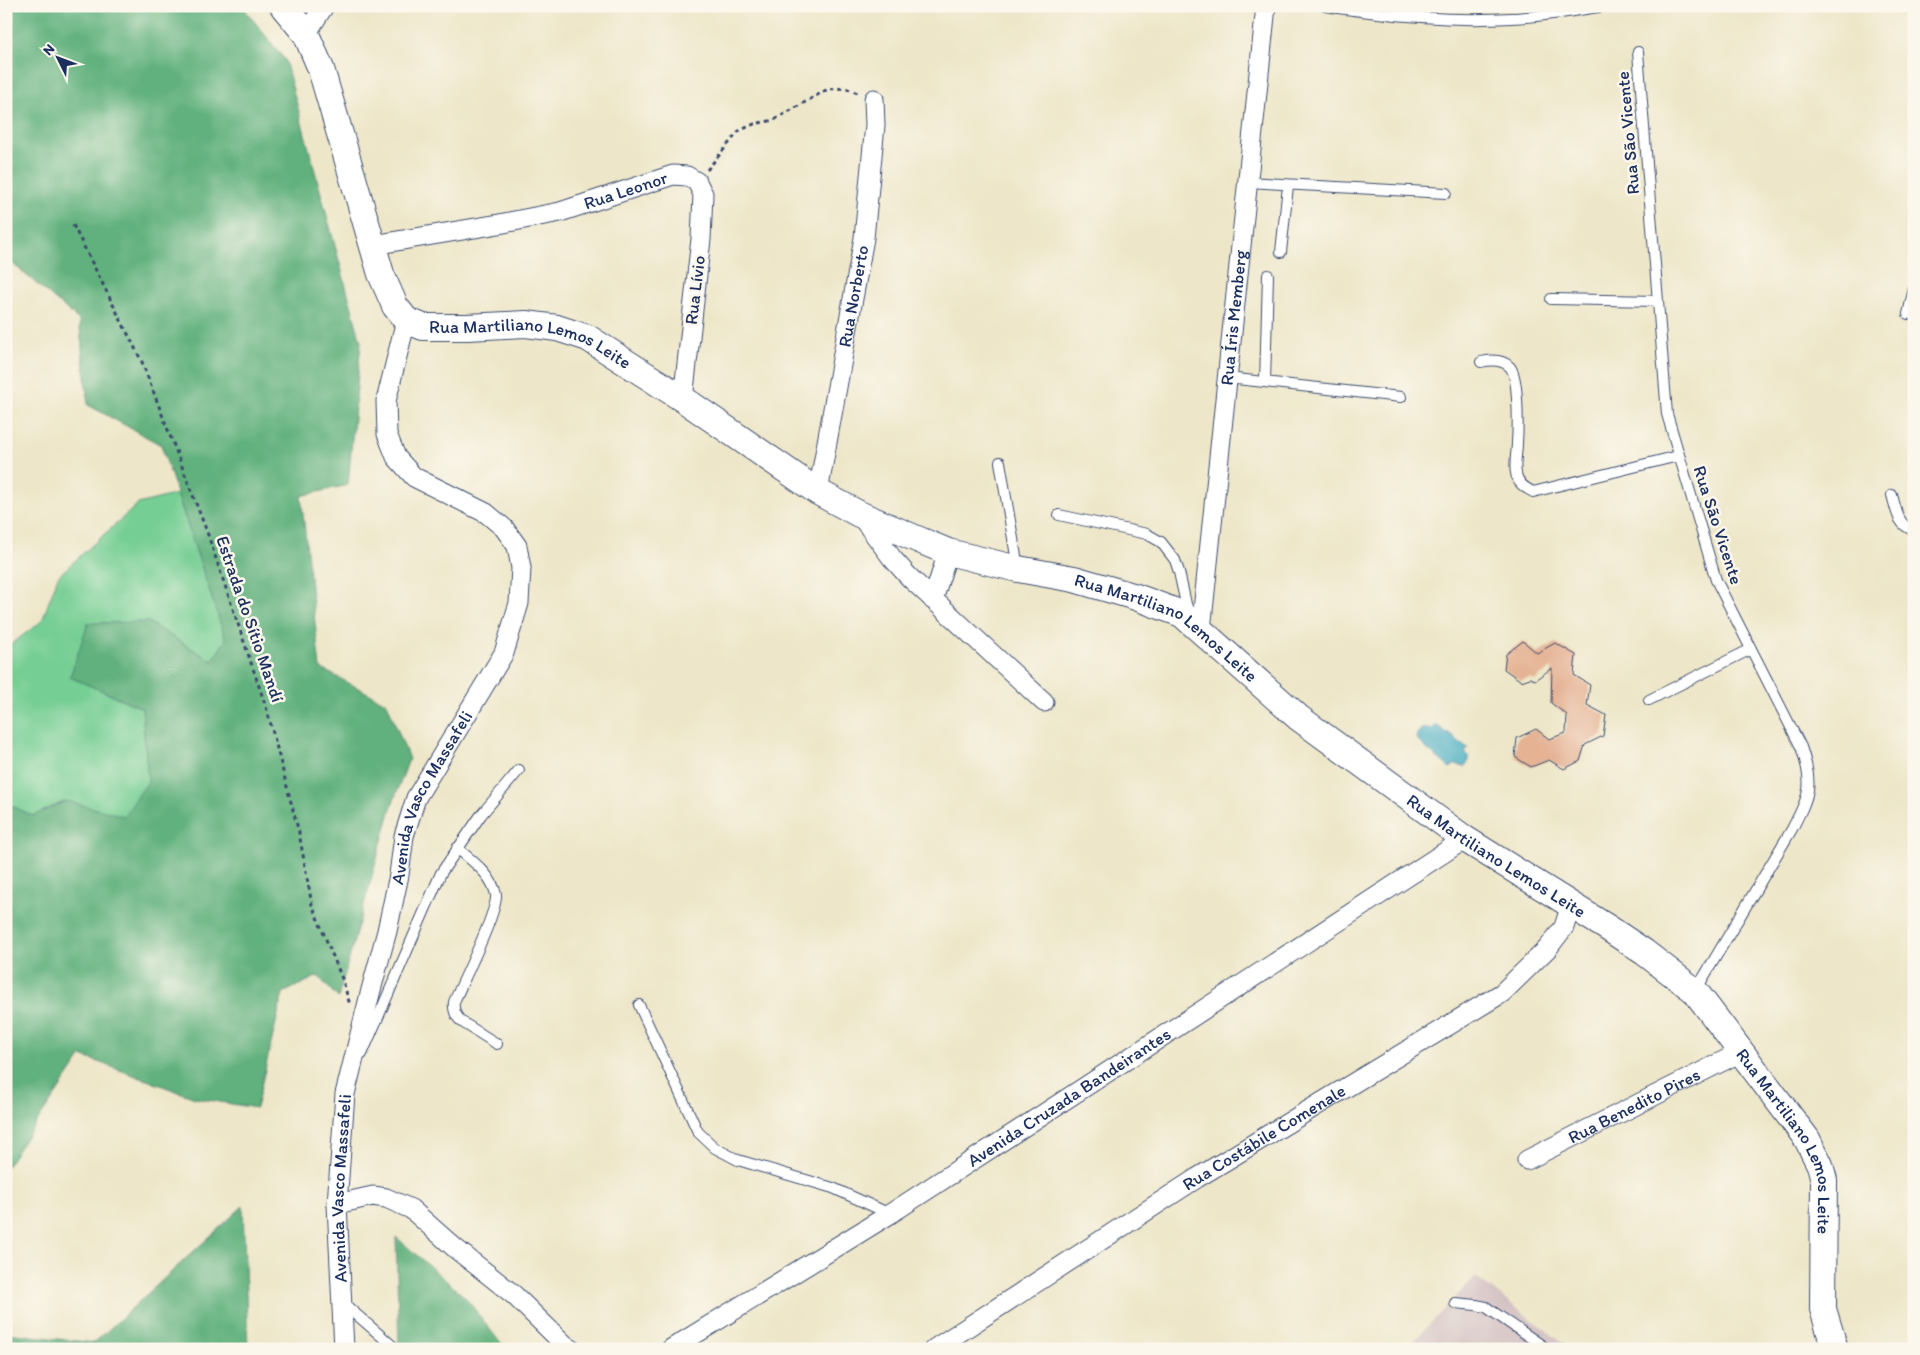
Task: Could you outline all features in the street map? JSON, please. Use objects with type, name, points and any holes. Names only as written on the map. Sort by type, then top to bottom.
[{"type":"street","name":"Rua Martiliano Lemos Leite","points":[[283,6],[306,34],[321,69],[381,274],[395,306],[406,320],[423,327],[526,324],[557,328],[588,338],[683,399],[818,492],[859,514],[948,552],[1018,569],[1074,579],[1136,597],[1182,614],[1299,718],[1465,839],[1644,952],[1695,991],[1807,1139],[1820,1165],[1824,1180],[1823,1309],[1835,1349]]},
{"type":"street","points":[[306,34],[324,6]]},
{"type":"street","name":"Rua Íris Memberg","points":[[1196,626],[1227,378],[1266,6]]},
{"type":"street","name":"Rua Norberto","points":[[818,492],[864,238],[875,125],[874,99]]},
{"type":"street","name":"Rua Leonor","points":[[373,245],[560,212],[673,175],[687,176],[697,182]]},
{"type":"street","name":"Rua Lívio","points":[[683,399],[701,239],[703,194],[697,182]]},
{"type":"street","name":"Avenida Vasco Massafeli","points":[[344,1349],[337,1204],[345,1094],[387,931],[399,875],[404,836],[416,798],[504,653],[519,603],[521,568],[517,546],[504,528],[486,513],[414,477],[396,457],[387,434],[386,401],[406,320]]},
{"type":"street","name":"Rua Martiliano Lemos Leite","points":[[859,514],[892,558],[933,600],[1044,702]]},
{"type":"street","points":[[933,600],[948,552]]},
{"type":"street","name":"Avenida Cruzada Bandeirantes","points":[[671,1349],[890,1214],[1465,839]]},
{"type":"street","name":"Rua Costábile Comenale","points":[[934,1349],[1197,1178],[1502,993],[1548,948],[1564,927],[1571,906]]},
{"type":"street","name":"Rua Benedito Pires","points":[[1527,1160],[1741,1052]]},
{"type":"street","points":[[337,1204],[374,1196],[386,1198],[411,1209],[456,1249],[514,1295],[565,1346],[571,1349]]},
{"type":"lane","points":[[1325,6],[1380,14],[1451,20],[1513,18],[1606,6]]},
{"type":"lane","name":"Rua São Vicente","points":[[1638,52],[1666,414],[1716,580],[1801,747],[1806,762],[1810,787],[1792,829],[1695,991]]},
{"type":"lane","points":[[1248,182],[1288,186],[1446,193]]},
{"type":"lane","points":[[1280,252],[1288,186]]},
{"type":"lane","points":[[1265,382],[1268,275]]},
{"type":"lane","points":[[1908,314],[1914,288]]},
{"type":"lane","points":[[1551,299],[1658,301]]},
{"type":"lane","points":[[1481,362],[1494,360],[1504,363],[1510,367],[1515,377],[1518,430],[1516,474],[1523,487],[1533,492],[1678,456]]},
{"type":"lane","points":[[1227,378],[1401,397]]},
{"type":"lane","points":[[1000,462],[1018,569]]},
{"type":"lane","points":[[1892,495],[1901,522],[1904,526],[1914,530]]},
{"type":"lane","points":[[1059,515],[1148,534],[1161,542],[1169,550],[1177,566],[1196,626]]},
{"type":"lane","points":[[1649,700],[1751,649]]},
{"type":"lane","points":[[345,1094],[441,873],[481,815],[520,770]]},
{"type":"lane","points":[[457,848],[481,868],[492,883],[496,896],[492,915],[453,1007],[462,1022],[497,1044]]},
{"type":"lane","points":[[638,1005],[698,1132],[715,1148],[738,1160],[833,1188],[890,1214]]},
{"type":"lane","points":[[342,1301],[396,1349]]},
{"type":"lane","points":[[1455,1303],[1486,1307],[1547,1349]]},
{"type":"path","points":[[697,182],[738,131],[754,124],[774,120],[828,89],[846,88],[874,99]]},
{"type":"path","name":"Estrada do Sítio Mandí","points":[[73,225],[142,362],[207,532],[267,710],[299,832],[312,905],[343,981],[359,1037]]},
{"type":"shaded area","points":[[1475,1277],[1571,1349],[1406,1349]]},
{"type":"green space","points":[[6,6],[242,6],[285,60],[361,342],[348,485],[301,496],[320,668],[387,703],[409,759],[391,808],[338,998],[318,976],[283,993],[256,1108],[195,1098],[82,1056],[6,1167],[6,803],[33,816],[66,801],[124,816],[148,782],[142,708],[70,677],[88,623],[148,622],[212,661],[226,640],[161,445],[88,405],[79,320],[6,258]]},
{"type":"green space","points":[[177,494],[226,640],[212,661],[148,622],[70,677],[142,708],[148,782],[124,817],[66,801],[33,816],[6,803],[6,648],[42,621],[58,576],[138,504]]},
{"type":"green space","points":[[243,1206],[248,1349],[6,1349],[6,1333],[94,1343]]},
{"type":"green space","points":[[396,1237],[466,1298],[505,1349],[399,1349]]},
{"type":"water","points":[[1436,725],[1468,748],[1465,752],[1469,756],[1469,761],[1464,767],[1456,764],[1450,768],[1416,738],[1418,732],[1422,729],[1432,729]]},
{"type":"building","points":[[1523,641],[1537,653],[1555,643],[1576,655],[1574,675],[1590,685],[1587,705],[1606,715],[1603,736],[1585,745],[1580,761],[1564,769],[1549,760],[1531,767],[1515,757],[1517,738],[1536,729],[1549,739],[1566,733],[1567,715],[1551,703],[1552,668],[1535,680],[1530,678],[1521,681],[1504,669],[1506,654]]}]
